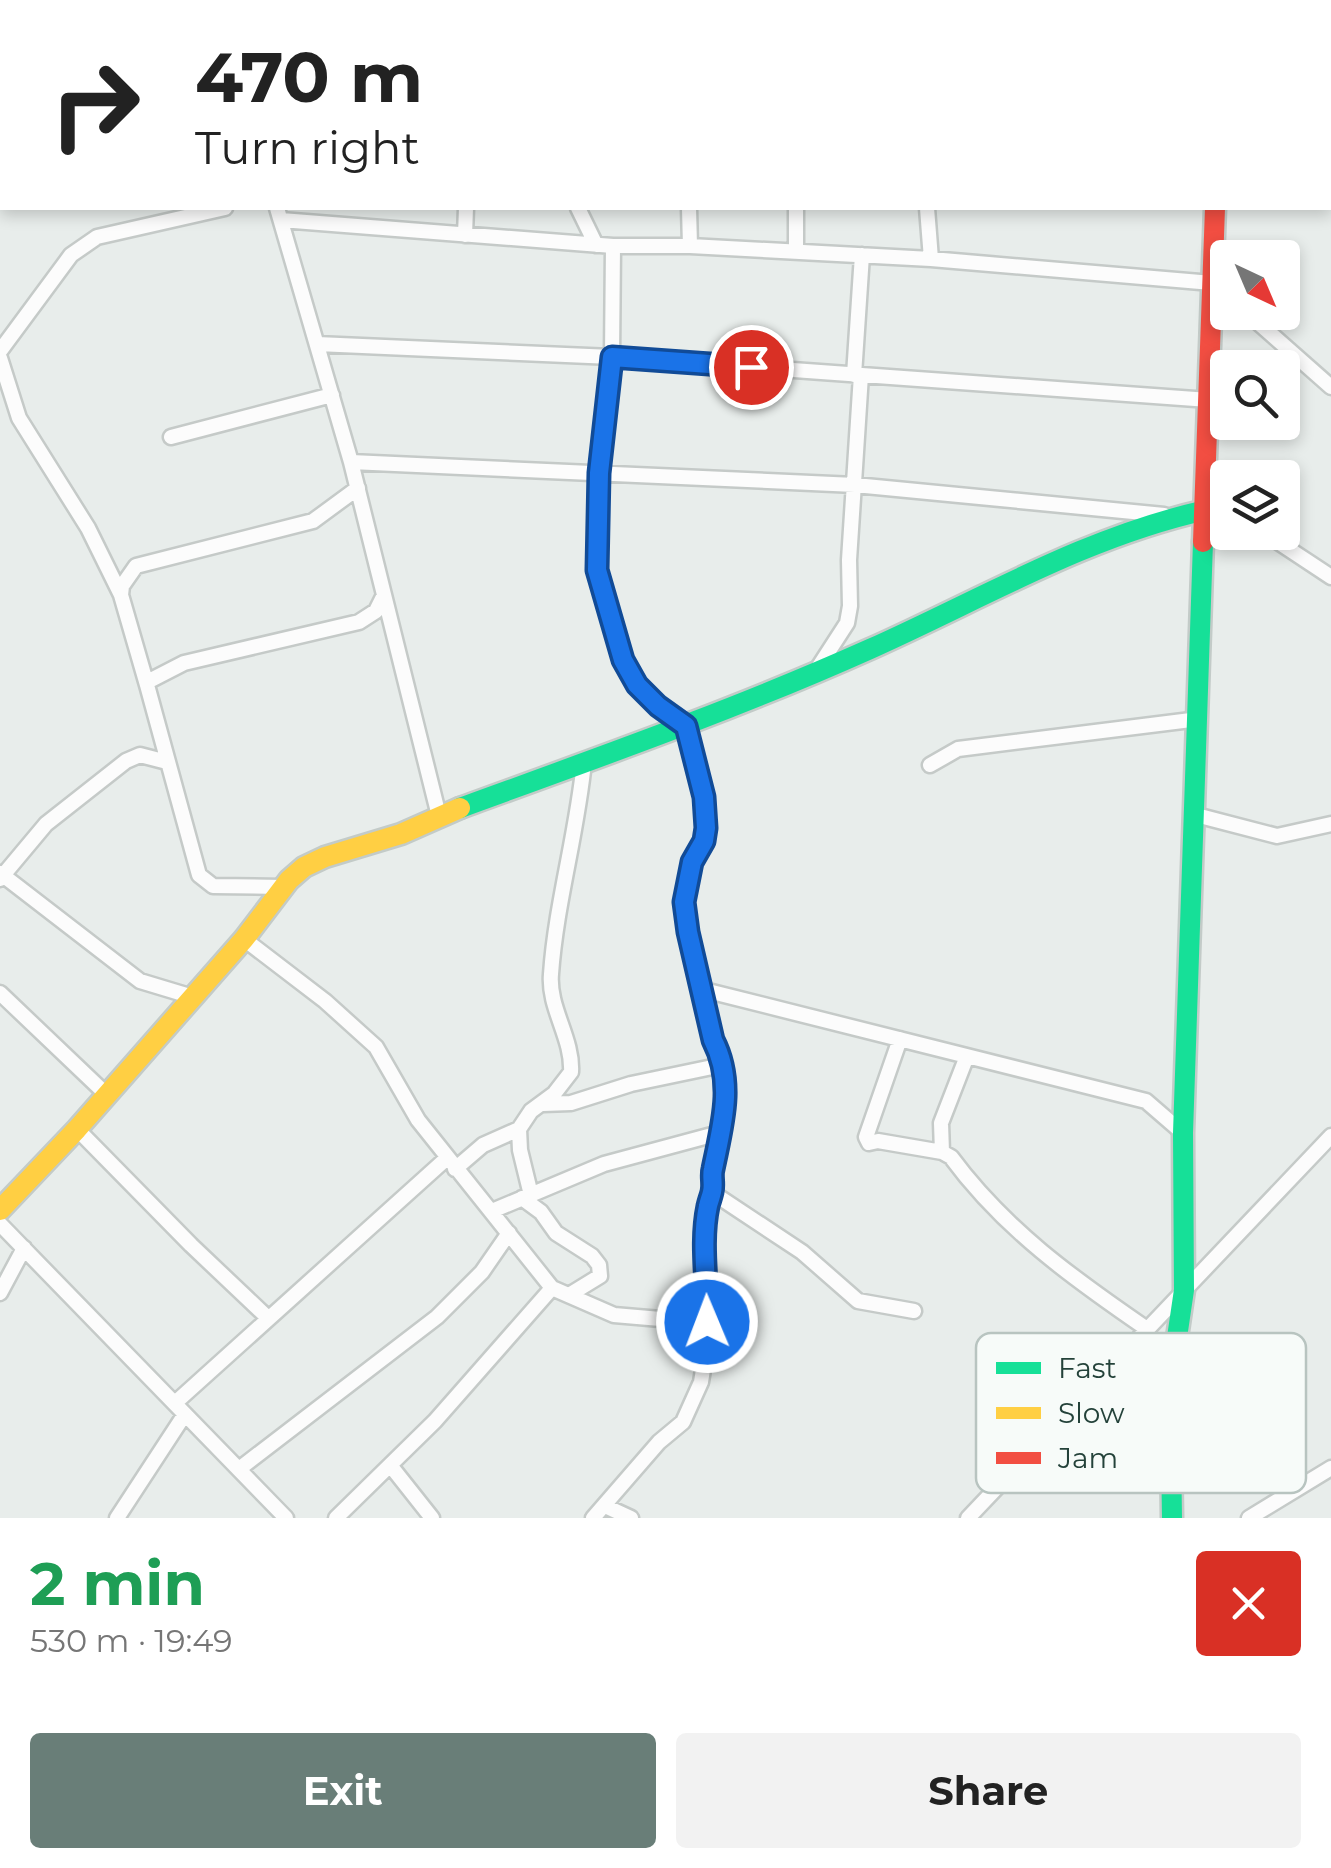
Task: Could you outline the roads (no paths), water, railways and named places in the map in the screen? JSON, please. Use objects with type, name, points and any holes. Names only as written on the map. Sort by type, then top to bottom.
[{"type":"street","points":[[216,210],[97,237],[78,248],[0,354],[18,418],[88,528],[121,596],[200,875],[205,883],[224,888],[282,887]]},
{"type":"street","points":[[465,234],[466,210]]},
{"type":"street","points":[[579,210],[596,245]]},
{"type":"street","points":[[689,210],[690,246]]},
{"type":"street","points":[[796,210],[796,252]]},
{"type":"street","points":[[928,210],[931,258]]},
{"type":"street","points":[[1215,210],[1217,240]]},
{"type":"street","points":[[439,816],[358,488],[279,214],[596,245],[931,258],[1210,288]]},
{"type":"street","points":[[593,1518],[659,1442],[683,1422],[701,1382],[707,1322],[708,1205],[723,1132],[726,1094],[684,902],[692,862],[704,841],[704,797],[686,726],[637,685],[623,660],[597,570],[599,473],[612,357],[613,246]]},
{"type":"street","points":[[813,675],[847,623],[862,255]]},
{"type":"street","points":[[1178,1333],[1184,1290],[1184,1133],[1209,400],[1216,330]]},
{"type":"street","points":[[1266,330],[1331,387]]},
{"type":"street","points":[[317,344],[612,357],[1209,400]]},
{"type":"street","points":[[171,437],[332,396]]},
{"type":"street","points":[[351,462],[855,485],[1172,516]]},
{"type":"street","points":[[121,596],[122,586],[136,566],[313,520],[358,488]]},
{"type":"street","points":[[0,1210],[77,1129],[244,939],[282,887],[304,867],[325,857],[387,840],[439,816],[813,675],[946,616],[1055,560],[1210,502]]},
{"type":"street","points":[[1290,550],[1331,577]]},
{"type":"street","points":[[148,685],[184,662],[359,622],[376,611],[384,595]]},
{"type":"street","points":[[930,764],[958,748],[1199,719]]},
{"type":"street","points":[[158,734],[140,755],[126,761],[46,824],[1,876],[140,981],[192,997]]},
{"type":"street","points":[[140,755],[167,762]]},
{"type":"street","points":[[118,1518],[180,1409],[268,1318],[451,1164],[519,1129],[531,1110],[543,1104],[571,1072],[570,1052],[550,976],[554,931],[572,854],[584,762]]},
{"type":"street","points":[[1196,816],[1277,836],[1331,824]]},
{"type":"street","points":[[244,939],[366,1036],[388,1062],[418,1120],[552,1288],[614,1315],[707,1322]]},
{"type":"street","points":[[700,989],[1146,1101],[1184,1133]]},
{"type":"street","points":[[0,992],[106,1095]]},
{"type":"street","points":[[900,1039],[866,1138],[869,1142],[942,1152],[1048,1259],[1147,1329]]},
{"type":"street","points":[[942,1152],[941,1123],[967,1056]]},
{"type":"street","points":[[543,1104],[571,1103],[631,1084],[722,1064]]},
{"type":"street","points":[[77,1129],[268,1318]]},
{"type":"street","points":[[519,1129],[527,1196],[556,1233],[600,1265],[600,1276],[568,1295]]},
{"type":"street","points":[[492,1211],[604,1164],[723,1132]]},
{"type":"street","points":[[1143,1333],[1331,1136]]},
{"type":"street","points":[[712,1193],[802,1252],[858,1301],[914,1311]]},
{"type":"street","points":[[0,1224],[286,1518]]},
{"type":"street","points":[[239,1469],[437,1316],[482,1272],[509,1234]]},
{"type":"street","points":[[0,1292],[24,1248]]},
{"type":"street","points":[[336,1518],[435,1421],[552,1288]]},
{"type":"street","points":[[390,1465],[432,1518]]},
{"type":"street","points":[[1306,1483],[1331,1468]]},
{"type":"street","points":[[968,1518],[992,1493]]},
{"type":"street","points":[[1172,1493],[1172,1518]]},
{"type":"street","points":[[1248,1518],[1290,1493]]},
{"type":"street","points":[[605,1506],[631,1518]]}]
